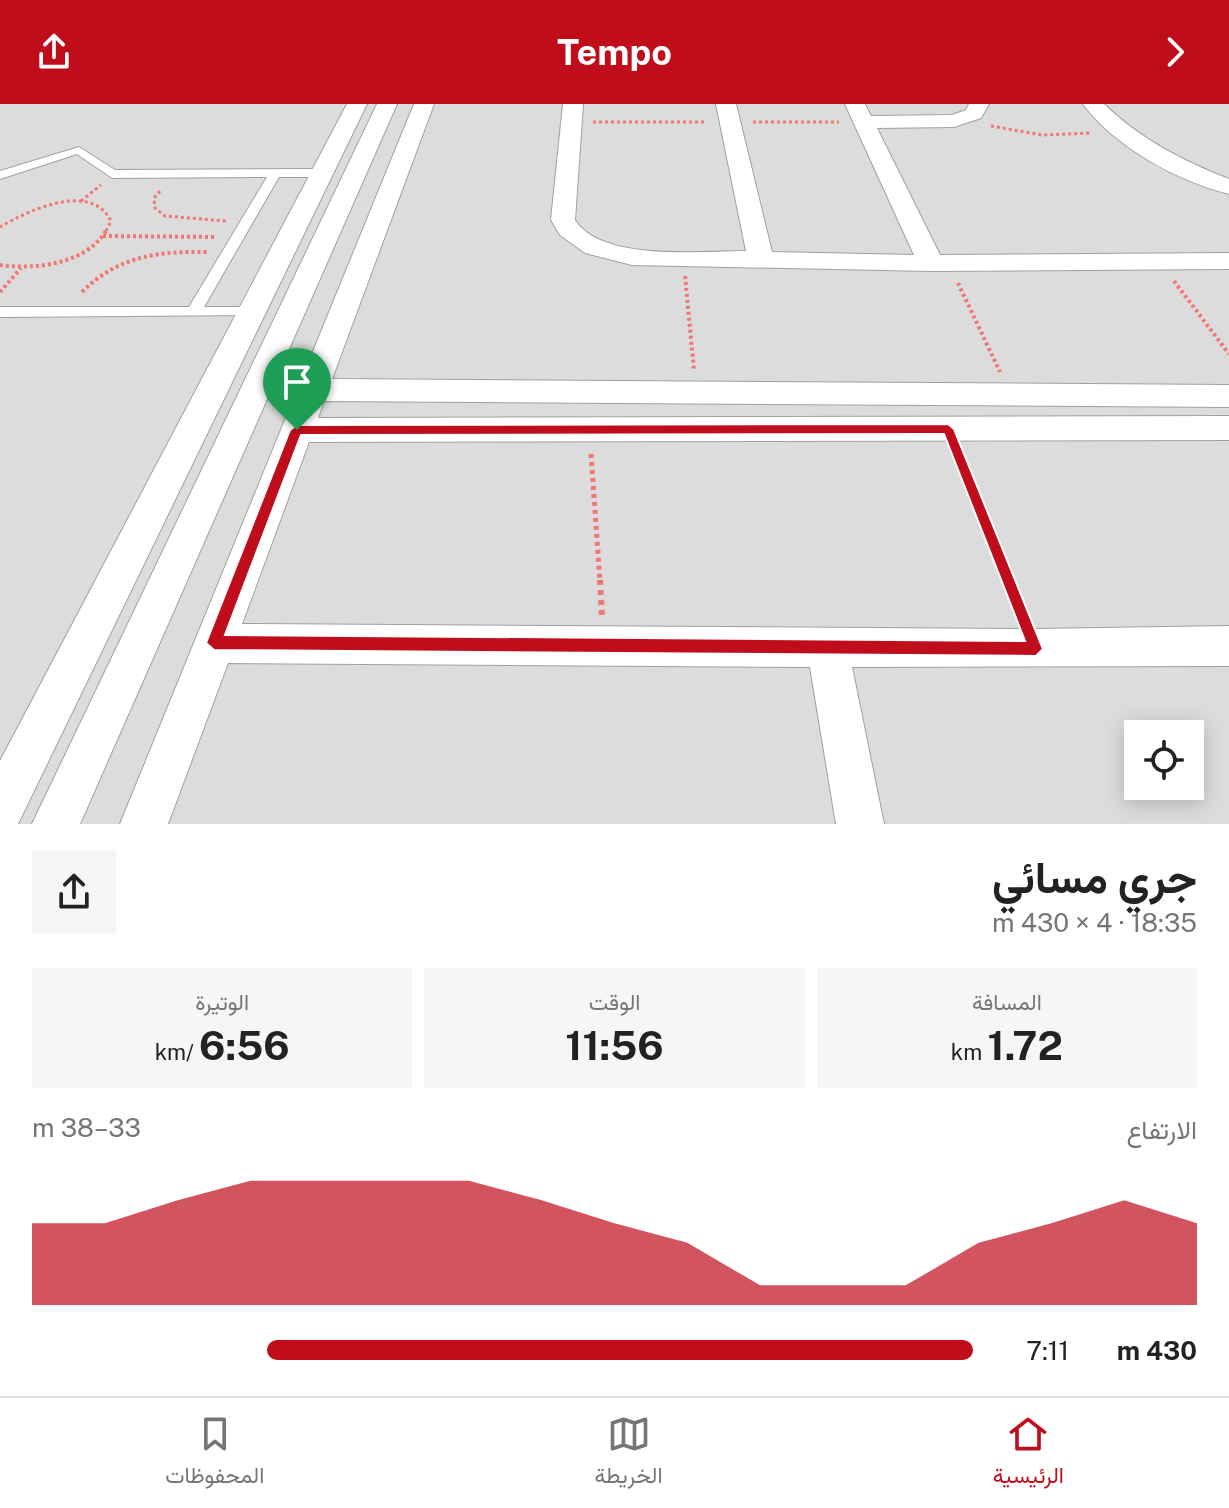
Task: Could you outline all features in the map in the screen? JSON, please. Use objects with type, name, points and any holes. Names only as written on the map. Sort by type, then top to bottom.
[{"type":"street","points":[[0,809],[357,104]]},
{"type":"street","points":[[56,824],[387,104]]},
{"type":"street","points":[[144,824],[424,104]]},
{"type":"street","points":[[573,104],[563,220],[569,230],[587,244],[612,254],[684,260],[761,261],[1229,261]]},
{"type":"street","points":[[726,104],[761,261]]},
{"type":"street","points":[[1093,104],[1121,132],[1153,155],[1229,187]]},
{"type":"street","points":[[1116,104],[1144,130],[1165,144],[1229,172]]},
{"type":"street","points":[[860,113],[954,121],[973,111]]},
{"type":"street","points":[[860,113],[940,263]]},
{"type":"street","points":[[286,320],[341,320]]},
{"type":"street","points":[[313,390],[1229,396]]},
{"type":"street","points":[[297,430],[1229,428]]},
{"type":"street","points":[[214,643],[1036,649],[1229,646]]},
{"type":"street","points":[[827,646],[860,824]]},
{"type":"lane","points":[[0,175],[79,150],[109,174],[322,173]]},
{"type":"lane","points":[[194,312],[275,173]]},
{"type":"lane","points":[[0,312],[251,312]]},
{"type":"path","points":[[973,111],[1015,132],[1042,135],[1121,132]]},
{"type":"path","points":[[173,174],[154,198],[155,208],[165,216],[247,222]]},
{"type":"path","points":[[0,227],[32,210],[80,202],[106,210],[111,221],[103,236],[68,257],[22,267],[0,265]]},
{"type":"path","points":[[103,236],[238,237]]},
{"type":"path","points":[[66,312],[97,275],[128,260],[160,250],[228,253]]},
{"type":"path","points":[[684,260],[697,393]]},
{"type":"path","points":[[940,263],[1011,395]]},
{"type":"path","points":[[1159,263],[1229,354]]},
{"type":"path","points":[[0,292],[22,267]]},
{"type":"path","points":[[589,429],[604,644]]},
{"type":"path","points":[[948,429],[1036,649]]},
{"type":"shaded area","points":[[0,104],[1229,104],[1229,824],[0,824]]},
{"type":"route","points":[[948,429],[1036,649],[214,643],[297,430],[948,429]]}]
